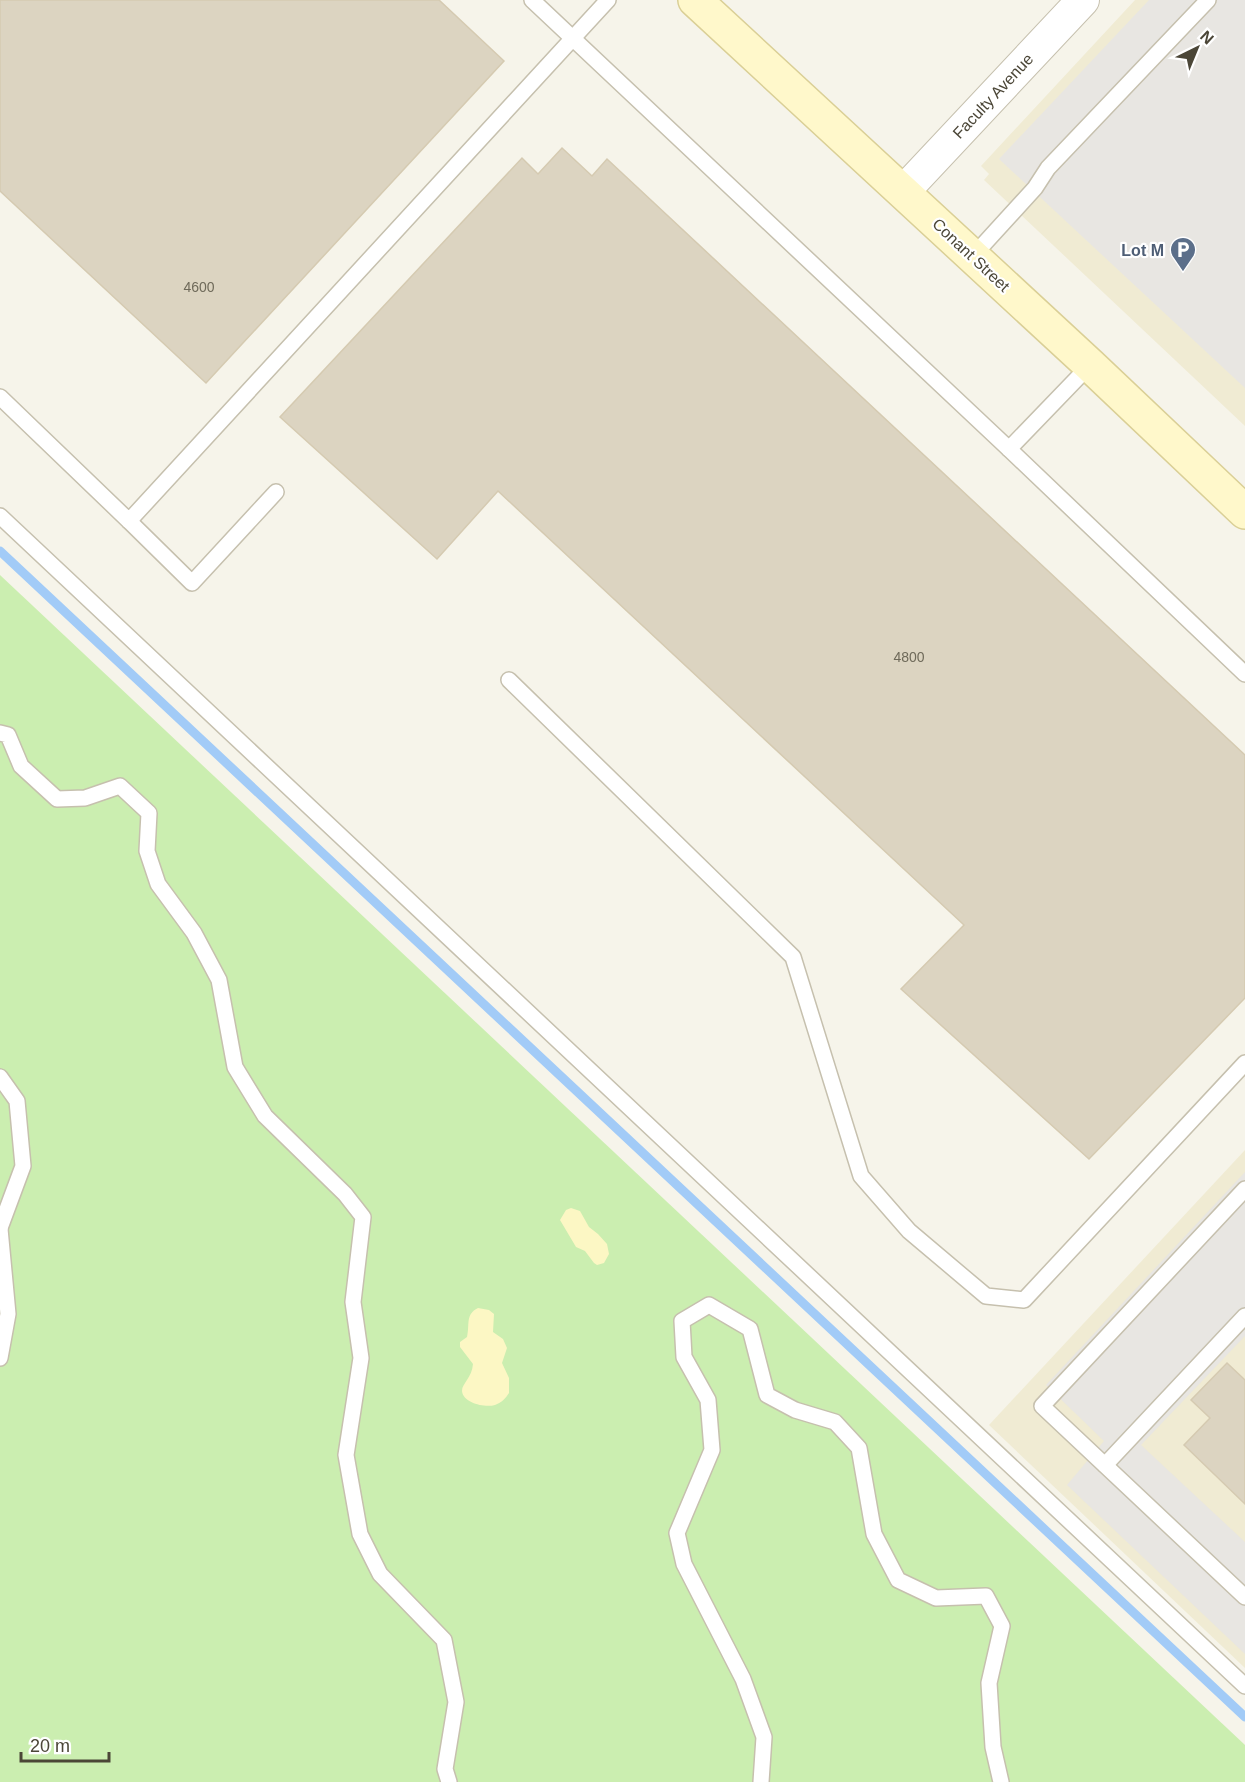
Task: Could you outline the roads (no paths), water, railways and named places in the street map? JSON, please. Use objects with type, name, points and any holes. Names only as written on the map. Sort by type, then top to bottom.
[{"type":"street","name":"Conant Street","points":[[695,0],[1090,365],[1245,512]]},
{"type":"street","name":"Faculty Avenue","points":[[903,192],[1083,0]]},
{"type":"lane","points":[[532,0],[1009,448],[1245,674]]},
{"type":"lane","points":[[129,521],[608,0]]},
{"type":"lane","points":[[972,257],[1035,188],[1048,168],[1208,0]]},
{"type":"lane","points":[[1009,448],[1090,365]]},
{"type":"lane","points":[[0,397],[192,583],[276,492]]},
{"type":"lane","points":[[0,516],[1245,1686]]},
{"type":"lane","points":[[509,680],[793,957],[861,1176],[909,1231],[986,1296],[1024,1300],[1245,1063]]},
{"type":"lane","points":[[0,733],[8,735],[21,766],[57,799],[85,798],[120,786],[149,813],[147,851],[158,884],[194,933],[219,980],[235,1067],[265,1116],[345,1194],[363,1217],[353,1302],[361,1358],[346,1455],[360,1534],[380,1574],[444,1640],[456,1702],[445,1769],[449,1782]]},
{"type":"lane","points":[[0,1077],[17,1101],[23,1166],[0,1229],[8,1314],[0,1358]]},
{"type":"lane","points":[[1245,1190],[1042,1406],[1245,1597]]},
{"type":"lane","points":[[761,1782],[764,1737],[743,1679],[684,1564],[677,1533],[712,1450],[708,1400],[684,1357],[682,1321],[709,1305],[750,1329],[767,1395],[795,1410],[835,1422],[859,1448],[874,1534],[898,1580],[936,1598],[986,1596],[1002,1626],[989,1683],[993,1747],[1001,1782]]},
{"type":"lane","points":[[1105,1465],[1245,1316]]},
{"type":"waterway","points":[[0,551],[1245,1717]]},
{"type":"place","name":"Lot M","points":[[1183,273]]}]
